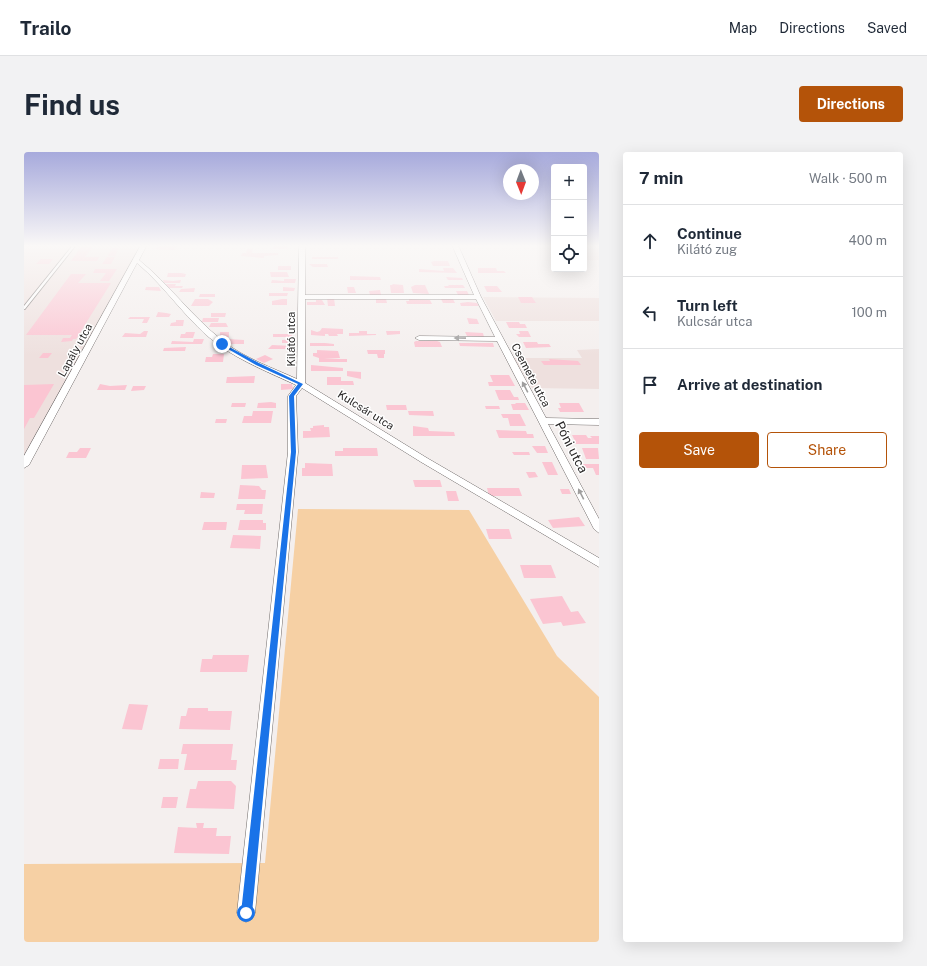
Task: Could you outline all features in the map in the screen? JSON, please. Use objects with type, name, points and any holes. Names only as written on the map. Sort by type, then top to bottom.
[{"type":"street","name":"Lapály utca","points":[[24,465],[124,282]]},
{"type":"street","name":"Kulcsár utca","points":[[160,282],[202,327],[222,344],[257,364],[301,384],[424,460],[599,562]]},
{"type":"street","name":"Kilátó utca","points":[[301,282],[301,384]]},
{"type":"street","name":"Csemete utca","points":[[471,282],[543,421]]},
{"type":"street","points":[[301,297],[478,297]]},
{"type":"street","name":"Csemete utca","points":[[419,338],[500,339]]},
{"type":"street","points":[[246,913],[293,452],[292,396],[301,384]]},
{"type":"street","points":[[543,421],[599,422]]},
{"type":"street","name":"Póni utca","points":[[543,421],[599,529]]},
{"type":"lane","points":[[24,308],[45,282]]},
{"type":"shaded area","points":[[24,282],[120,282],[24,455]]},
{"type":"shaded area","points":[[483,297],[599,298],[599,321],[496,321]]},
{"type":"shaded area","points":[[599,349],[599,389],[532,388],[514,358],[582,358],[577,350]]},
{"type":"shaded area","points":[[298,509],[469,510],[557,656],[599,697],[599,942],[24,942],[24,864],[265,863]]},
{"type":"building","points":[[65,282],[111,283],[76,339],[61,342],[63,338],[70,338],[72,335],[26,335]]},
{"type":"building","points":[[164,282],[180,282],[180,283]]},
{"type":"building","points":[[271,282],[295,282],[295,283]]},
{"type":"building","points":[[166,284],[183,286],[182,288],[167,288]]},
{"type":"building","points":[[392,284],[403,285],[404,293],[391,293],[390,285],[393,285]]},
{"type":"building","points":[[415,285],[425,285],[429,294],[413,293],[411,287]]},
{"type":"building","points":[[448,285],[463,285],[465,288],[445,288],[444,286],[449,286]]},
{"type":"building","points":[[484,286],[497,286],[502,292],[487,292]]},
{"type":"building","points":[[146,287],[159,287],[161,291],[145,290]]},
{"type":"building","points":[[283,287],[295,288],[294,291],[283,291]]},
{"type":"building","points":[[347,287],[354,287],[356,293],[348,293]]},
{"type":"building","points":[[195,288],[194,292],[179,292],[181,289]]},
{"type":"building","points":[[380,290],[381,295],[370,295],[369,291]]},
{"type":"building","points":[[456,291],[467,291],[469,295],[458,295]]},
{"type":"building","points":[[269,293],[288,293],[287,296],[269,296]]},
{"type":"building","points":[[200,294],[215,294],[215,297],[199,297]]},
{"type":"building","points":[[518,297],[532,297],[536,303],[521,303]]},
{"type":"building","points":[[327,298],[334,298],[335,306],[328,306]]},
{"type":"building","points":[[376,298],[386,299],[387,303],[376,303]]},
{"type":"building","points":[[195,299],[208,299],[213,302],[209,306],[191,306]]},
{"type":"building","points":[[287,299],[287,305],[272,305],[272,301]]},
{"type":"building","points":[[409,299],[430,300],[432,304],[407,304],[406,301],[409,301]]},
{"type":"building","points":[[441,299],[453,299],[455,303],[443,303]]},
{"type":"building","points":[[316,300],[322,300],[325,305],[307,305],[307,302],[316,302]]},
{"type":"building","points":[[460,303],[477,303],[479,306],[461,306]]},
{"type":"building","points":[[158,312],[171,314],[169,317],[156,317]]},
{"type":"building","points":[[211,313],[226,313],[225,317],[211,317]]},
{"type":"building","points":[[130,317],[150,317],[147,323],[142,323],[144,319],[128,319]]},
{"type":"building","points":[[203,318],[219,318],[218,322],[202,322]]},
{"type":"building","points":[[467,318],[477,319],[479,324],[469,324]]},
{"type":"building","points":[[176,320],[184,320],[183,326],[170,326],[171,323],[176,322]]},
{"type":"building","points":[[506,322],[519,322],[520,324],[525,324],[527,328],[509,328]]},
{"type":"building","points":[[211,323],[226,323],[228,327],[209,327]]},
{"type":"building","points":[[322,328],[343,329],[343,334],[337,334],[338,336],[329,336],[328,334],[325,334],[325,336],[311,335],[311,330],[317,332]]},
{"type":"building","points":[[144,331],[148,331],[146,337],[122,337],[125,333],[140,334]]},
{"type":"building","points":[[359,331],[367,331],[367,334],[376,335],[349,336],[349,333],[359,333]]},
{"type":"building","points":[[386,331],[400,331],[400,334],[387,335]]},
{"type":"building","points":[[519,331],[528,331],[531,337],[519,337],[516,334],[520,334]]},
{"type":"building","points":[[186,332],[195,332],[193,338],[180,338],[181,334],[185,334]]},
{"type":"building","points":[[220,332],[229,332],[229,337],[220,337]]},
{"type":"building","points":[[465,332],[483,333],[484,337],[467,336]]},
{"type":"building","points":[[273,334],[292,334],[292,337],[273,337]]},
{"type":"building","points":[[194,339],[204,339],[202,344],[171,344],[172,341],[193,342]]},
{"type":"building","points":[[228,339],[244,340],[244,344],[227,344]]},
{"type":"building","points":[[293,339],[294,343],[282,343],[282,340]]},
{"type":"building","points":[[437,341],[440,342],[442,347],[415,347],[414,342]]},
{"type":"building","points":[[523,342],[549,344],[551,347],[526,348]]},
{"type":"building","points":[[310,343],[334,344],[334,346],[310,346]]},
{"type":"building","points":[[459,343],[493,343],[494,347],[460,346]]},
{"type":"building","points":[[272,345],[293,346],[292,349],[268,349]]},
{"type":"building","points":[[186,347],[185,351],[163,351],[164,348]]},
{"type":"building","points":[[317,350],[338,351],[340,358],[324,359],[347,359],[347,362],[319,362],[319,358],[313,356],[313,353],[317,353]]},
{"type":"building","points":[[367,350],[385,350],[384,358],[378,358],[377,354],[368,354]]},
{"type":"building","points":[[43,353],[52,353],[48,358],[39,358]]},
{"type":"building","points":[[213,354],[224,354],[223,362],[205,362],[206,357],[212,357]]},
{"type":"building","points":[[265,355],[273,359],[264,363],[256,359]]},
{"type":"building","points":[[549,359],[578,361],[581,365],[544,365],[541,361],[550,361]]},
{"type":"building","points":[[311,365],[343,368],[343,371],[311,371]]},
{"type":"building","points":[[347,371],[361,372],[361,379],[347,376]]},
{"type":"building","points":[[490,375],[509,375],[515,386],[489,386],[488,382],[493,382]]},
{"type":"building","points":[[255,376],[254,383],[226,383],[227,377]]},
{"type":"building","points":[[327,377],[341,377],[341,381],[353,381],[354,385],[327,385]]},
{"type":"building","points":[[54,384],[34,418],[30,418],[24,429],[24,385]]},
{"type":"building","points":[[100,384],[110,386],[127,385],[125,390],[97,390]]},
{"type":"building","points":[[281,384],[292,384],[293,389],[281,390]]},
{"type":"building","points":[[133,386],[146,386],[144,390],[131,391]]},
{"type":"building","points":[[495,390],[510,390],[514,397],[518,397],[519,400],[499,400]]},
{"type":"building","points":[[232,403],[246,403],[245,407],[231,407]]},
{"type":"building","points":[[258,403],[276,403],[276,408],[257,408]]},
{"type":"building","points":[[515,403],[525,403],[529,410],[513,410],[511,404],[516,404]]},
{"type":"building","points":[[559,403],[579,403],[584,412],[560,412],[558,408],[561,408]]},
{"type":"building","points":[[386,405],[406,405],[407,410],[387,410]]},
{"type":"building","points":[[485,406],[499,406],[500,409],[486,409]]},
{"type":"building","points":[[253,411],[273,411],[271,423],[242,423],[244,416],[252,416]]},
{"type":"building","points":[[408,411],[433,411],[434,416],[409,415]]},
{"type":"building","points":[[501,414],[520,414],[526,426],[510,426],[508,418],[503,418]]},
{"type":"building","points":[[216,419],[227,419],[226,423],[215,423]]},
{"type":"building","points":[[324,425],[324,427],[329,427],[330,437],[303,438],[303,431],[311,431],[310,428],[313,428],[313,426]]},
{"type":"building","points":[[413,426],[428,428],[429,431],[454,432],[455,436],[413,436]]},
{"type":"building","points":[[496,430],[526,431],[527,434],[533,434],[534,438],[499,438]]},
{"type":"building","points":[[572,435],[586,435],[588,438],[592,438],[590,436],[599,436],[599,444],[573,444],[571,441],[575,441]]},
{"type":"building","points":[[532,446],[545,446],[548,453],[537,453]]},
{"type":"building","points":[[80,448],[91,448],[86,458],[66,458],[69,452],[77,452]]},
{"type":"building","points":[[343,448],[377,448],[378,456],[335,456],[335,451],[343,451]]},
{"type":"building","points":[[582,448],[598,448],[599,459],[586,459]]},
{"type":"building","points":[[512,452],[529,452],[530,455],[514,455]]},
{"type":"building","points":[[542,462],[552,462],[558,475],[548,475]]},
{"type":"building","points":[[305,463],[332,464],[333,476],[302,476],[302,468],[305,468]]},
{"type":"building","points":[[582,464],[599,464],[599,475],[596,475],[593,468],[584,468]]},
{"type":"building","points":[[242,465],[266,465],[268,478],[241,479]]},
{"type":"building","points":[[526,472],[535,472],[538,477],[529,478]]},
{"type":"building","points":[[413,480],[440,480],[442,487],[415,487]]},
{"type":"building","points":[[240,485],[259,486],[262,490],[266,490],[265,499],[238,499]]},
{"type":"building","points":[[487,488],[519,488],[522,496],[489,496]]},
{"type":"building","points":[[560,489],[569,489],[571,494],[562,494]]},
{"type":"building","points":[[446,491],[456,491],[459,501],[448,501]]},
{"type":"building","points":[[201,492],[215,493],[214,498],[200,498]]},
{"type":"building","points":[[237,504],[263,504],[262,514],[244,514],[245,510],[236,510]]},
{"type":"building","points":[[579,517],[585,526],[553,528],[548,520]]},
{"type":"building","points":[[240,520],[263,520],[263,523],[266,523],[266,530],[238,530]]},
{"type":"building","points":[[204,522],[227,522],[226,530],[202,530]]},
{"type":"building","points":[[486,529],[509,529],[512,539],[489,539]]},
{"type":"building","points":[[233,535],[261,536],[260,549],[230,548]]},
{"type":"building","points":[[520,565],[551,565],[556,578],[524,578]]},
{"type":"building","points":[[562,596],[571,612],[578,611],[586,623],[563,626],[561,622],[543,624],[530,599]]},
{"type":"building","points":[[213,655],[249,655],[247,672],[200,672],[202,659],[212,659]]},
{"type":"building","points":[[129,704],[148,705],[142,730],[122,729]]},
{"type":"building","points":[[188,708],[208,708],[208,711],[232,711],[230,730],[179,729],[181,716],[186,716]]},
{"type":"building","points":[[183,744],[233,744],[231,760],[237,760],[236,770],[184,770],[187,754],[181,754]]},
{"type":"building","points":[[160,759],[179,759],[178,769],[158,769]]},
{"type":"building","points":[[198,781],[231,781],[236,786],[234,809],[186,808],[190,789],[196,789]]},
{"type":"building","points":[[163,797],[178,797],[176,808],[161,808]]},
{"type":"building","points":[[196,823],[204,823],[203,828],[217,828],[216,836],[231,836],[229,854],[174,853],[178,827],[197,828]]},
{"type":"route","points":[[222,344],[257,364],[301,384],[292,396],[293,452],[246,913]]}]
